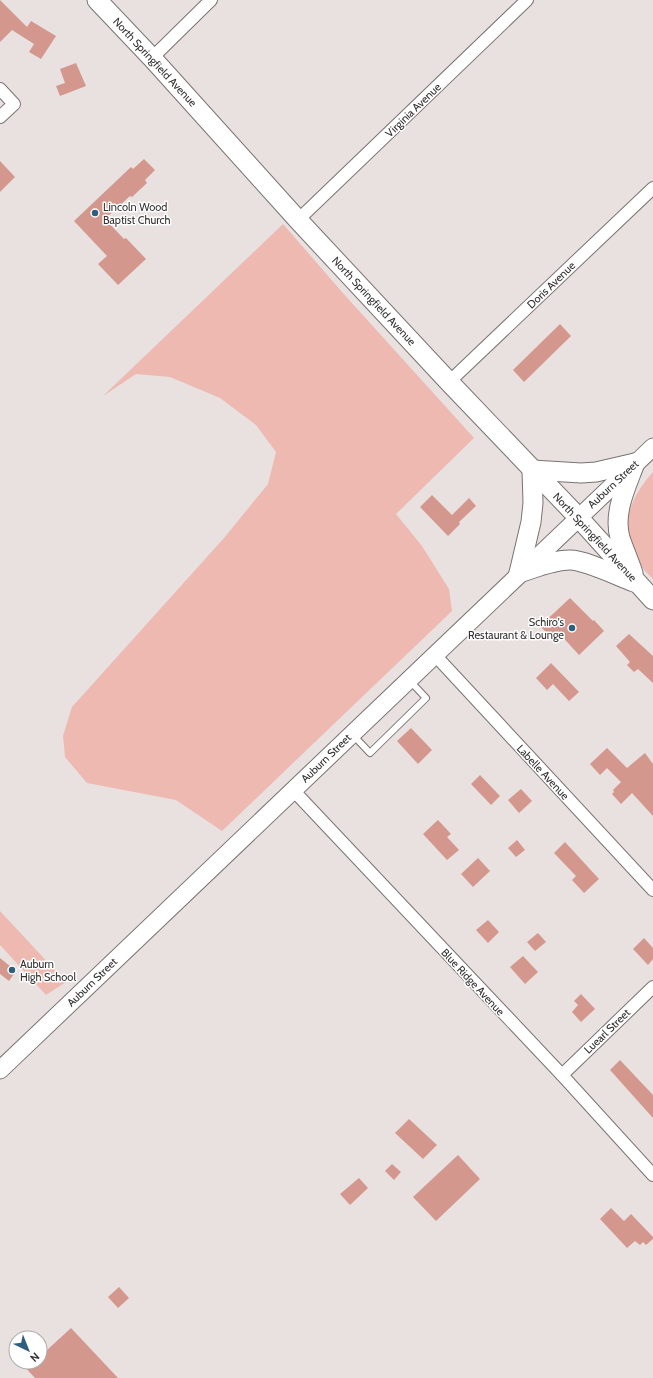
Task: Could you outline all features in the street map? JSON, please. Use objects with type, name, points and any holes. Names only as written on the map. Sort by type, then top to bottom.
[{"type":"main road","name":"North Springfield Avenue","points":[[97,0],[152,58],[298,220],[653,600]]},
{"type":"main road","name":"Auburn Street","points":[[0,1070],[653,446]]},
{"type":"main road","points":[[519,573],[531,522],[533,503],[532,470],[581,473],[596,472],[635,463]]},
{"type":"main road","points":[[635,463],[621,502],[618,527],[620,538],[638,583]]},
{"type":"main road","points":[[519,573],[555,562],[571,560],[583,562],[638,583]]},
{"type":"street","points":[[152,58],[211,0]]},
{"type":"street","name":"Virginia Avenue","points":[[298,220],[527,0]]},
{"type":"street","points":[[0,89],[14,104],[0,117]]},
{"type":"street","name":"Doris Avenue","points":[[449,382],[653,188]]},
{"type":"street","name":"Labelle Avenue","points":[[434,654],[653,890]]},
{"type":"street","name":"Blue Ridge Avenue","points":[[293,790],[653,1175]]},
{"type":"street","name":"Luearl Street","points":[[562,1076],[653,986]]},
{"type":"lane","points":[[352,734],[370,753],[426,698],[408,679]]},
{"type":"shaded area","points":[[283,224],[342,292],[474,438],[396,514],[422,546],[449,589],[452,611],[222,831],[176,800],[87,783],[65,757],[63,736],[72,707],[224,538],[268,484],[276,452],[256,425],[220,398],[170,377],[136,374],[103,396]]},
{"type":"shaded area","points":[[653,472],[653,579],[640,565],[630,540],[627,527],[629,512],[635,497]]},
{"type":"shaded area","points":[[0,911],[66,982],[46,995],[0,945]]},
{"type":"building","points":[[0,0],[27,27],[31,21],[56,36],[41,59],[29,52],[34,44],[12,30],[0,42]]},
{"type":"building","points":[[76,63],[86,86],[60,96],[56,86],[65,83],[60,69]]},
{"type":"building","points":[[144,159],[155,170],[145,180],[147,183],[105,219],[146,259],[118,285],[98,264],[107,256],[74,221],[131,167],[133,169]]},
{"type":"building","points":[[0,161],[15,177],[0,192]]},
{"type":"building","points":[[560,324],[571,336],[524,382],[513,370]]},
{"type":"building","points":[[432,495],[452,515],[469,498],[476,506],[459,522],[460,524],[448,536],[420,507]]},
{"type":"building","name":"Schiro's Restaurant & Lounge","points":[[570,598],[604,631],[579,655],[558,632],[552,638],[540,626]]},
{"type":"building","points":[[629,634],[653,656],[653,683],[638,669],[634,672],[627,665],[630,662],[616,646]]},
{"type":"building","points":[[551,663],[579,692],[569,701],[553,684],[547,690],[536,678]]},
{"type":"building","points":[[411,728],[432,750],[418,764],[397,741]]},
{"type":"building","points":[[607,748],[627,768],[645,753],[653,764],[653,816],[632,793],[621,804],[612,794],[614,792],[613,790],[621,782],[607,768],[600,775],[590,764]]},
{"type":"building","points":[[480,775],[500,796],[491,805],[471,784]]},
{"type":"building","points":[[521,789],[532,801],[519,813],[508,800]]},
{"type":"building","points":[[438,820],[451,834],[447,837],[459,850],[447,860],[423,834]]},
{"type":"building","points":[[517,840],[525,850],[516,857],[508,848]]},
{"type":"building","points":[[565,842],[599,879],[584,893],[572,880],[576,876],[554,853]]},
{"type":"building","points":[[478,858],[490,871],[473,887],[461,874]]},
{"type":"building","points":[[488,920],[499,932],[488,943],[476,930]]},
{"type":"building","points":[[538,933],[546,942],[535,951],[527,942]]},
{"type":"building","points":[[644,938],[653,948],[653,959],[648,965],[633,949]]},
{"type":"building","points":[[523,956],[538,972],[525,984],[510,967]]},
{"type":"building","points":[[0,958],[16,971],[9,981],[0,974]]},
{"type":"building","points":[[581,994],[595,1009],[581,1022],[572,1012],[578,1005],[574,1001]]},
{"type":"building","points":[[620,1060],[653,1095],[653,1118],[610,1070]]},
{"type":"building","points":[[409,1119],[437,1145],[423,1159],[395,1133]]},
{"type":"building","points":[[458,1155],[480,1179],[436,1221],[413,1197]]},
{"type":"building","points":[[392,1164],[401,1172],[394,1180],[385,1171]]},
{"type":"building","points":[[359,1178],[368,1188],[350,1205],[340,1194]]},
{"type":"building","points":[[611,1208],[624,1221],[631,1214],[653,1237],[653,1239],[646,1245],[643,1242],[640,1245],[635,1241],[627,1248],[600,1219]]},
{"type":"building","points":[[119,1287],[129,1298],[118,1308],[108,1297]]},
{"type":"building","points":[[71,1328],[118,1378],[35,1378],[28,1370],[48,1370],[48,1349]]},
{"type":"place","name":"Lincoln Wood Baptist Church","points":[[95,213]]},
{"type":"place","name":"Schiro's Restaurant & Lounge","points":[[572,628]]},
{"type":"place","name":"Auburn High School","points":[[12,970]]}]
